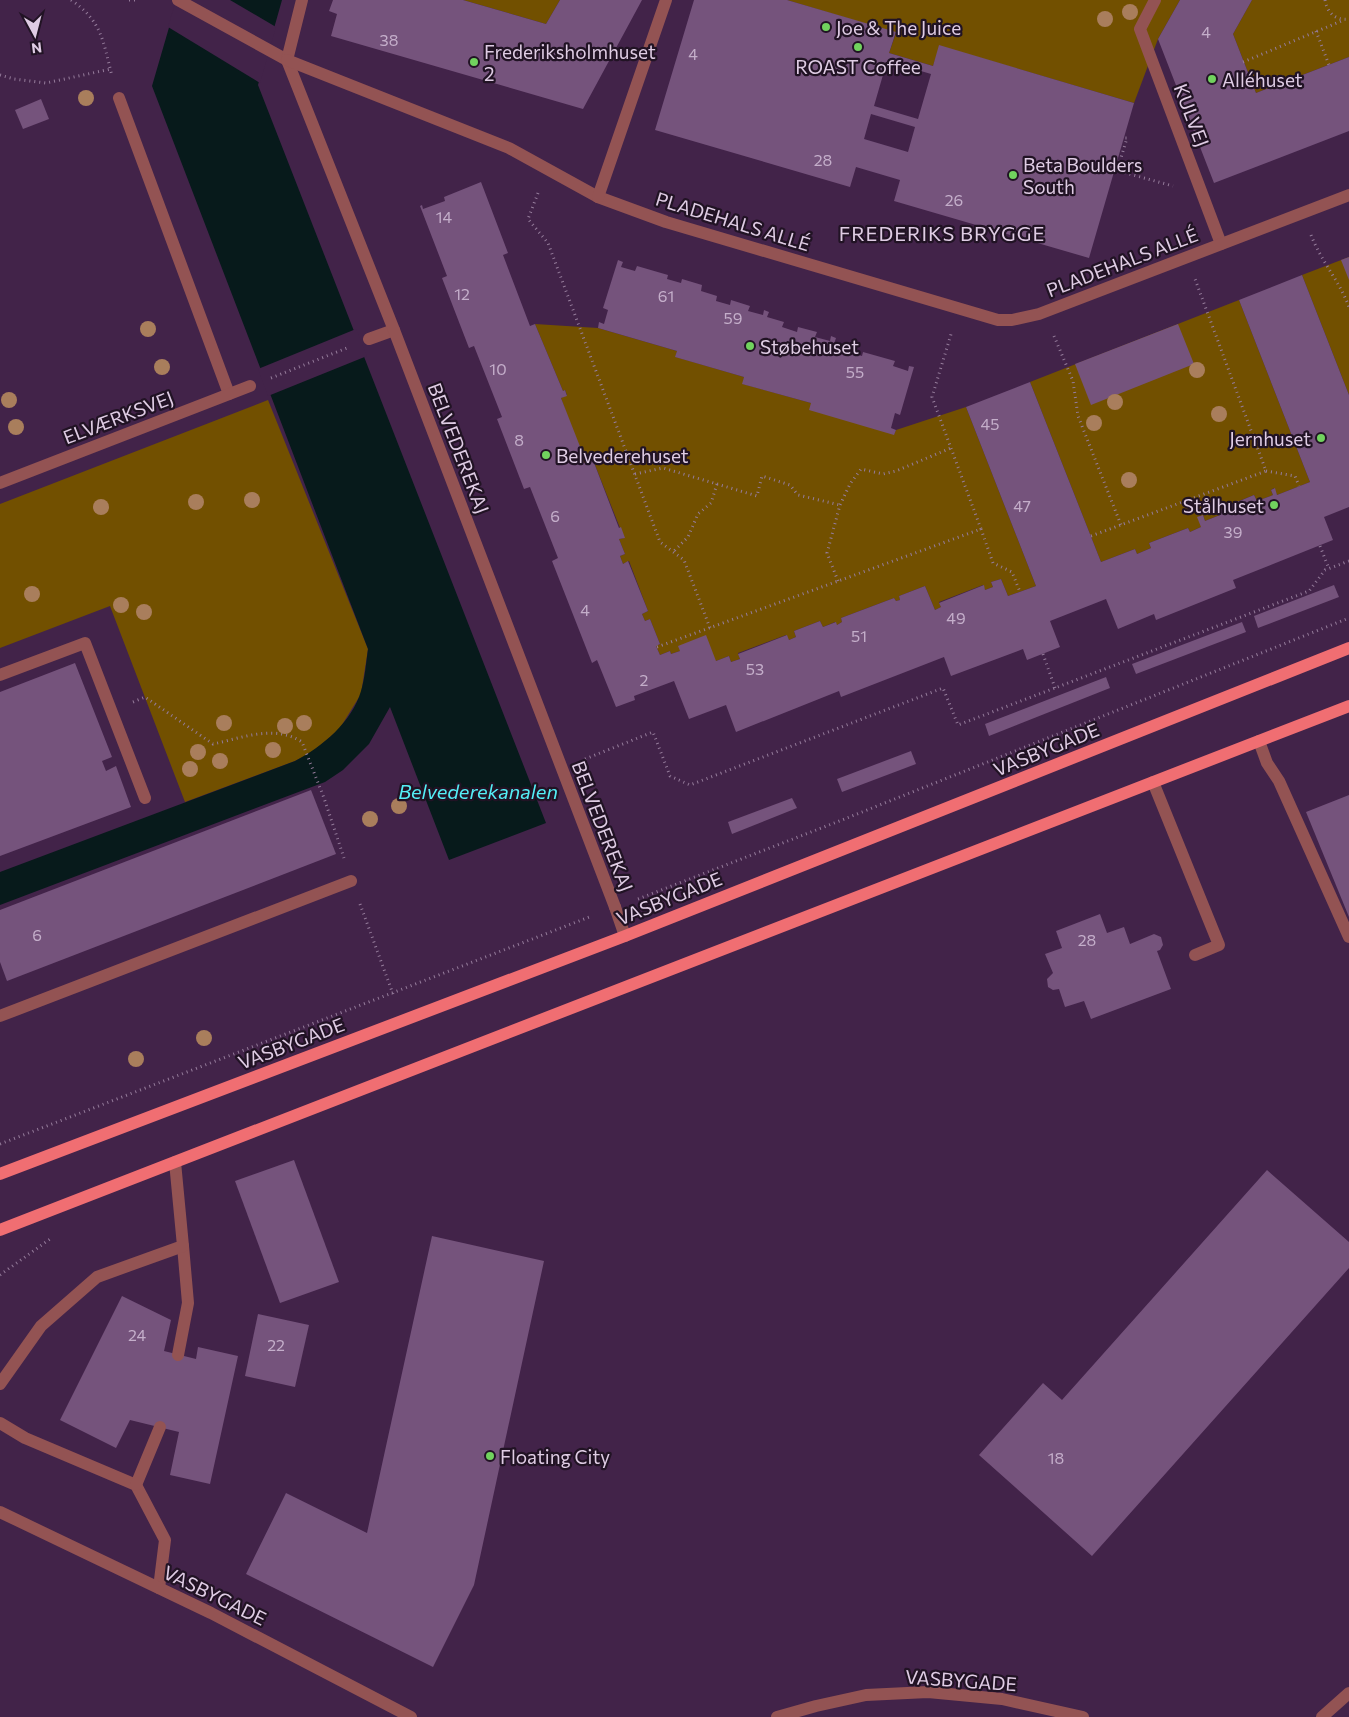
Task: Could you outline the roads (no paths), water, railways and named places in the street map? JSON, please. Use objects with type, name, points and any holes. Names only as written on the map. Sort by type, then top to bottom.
[{"type":"main road","name":"VASBYGADE","points":[[0,1174],[625,936],[1349,648]]},
{"type":"main road","points":[[0,1230],[1349,706]]},
{"type":"street","name":"PLADEHALS ALLÉ","points":[[178,0],[287,60],[509,148],[598,197],[666,222],[998,320],[1026,318],[1044,312],[1349,195]]},
{"type":"street","points":[[287,60],[302,0]]},
{"type":"street","points":[[598,197],[666,0]]},
{"type":"street","name":"KULVEJ","points":[[1155,0],[1140,29],[1222,244]]},
{"type":"street","name":"BELVEDEREKAJ","points":[[287,60],[394,330],[625,936]]},
{"type":"street","points":[[119,98],[229,394]]},
{"type":"street","points":[[370,339],[394,330]]},
{"type":"street","name":"ELVÆRKSVEJ","points":[[0,483],[250,386]]},
{"type":"street","points":[[0,675],[85,643],[145,798]]},
{"type":"street","points":[[1259,741],[1267,763],[1279,781],[1349,937]]},
{"type":"street","points":[[1153,782],[1219,945],[1195,955]]},
{"type":"street","points":[[0,1016],[351,880]]},
{"type":"street","points":[[175,1162],[188,1303],[178,1355]]},
{"type":"street","points":[[0,1384],[41,1326],[96,1277],[183,1246]]},
{"type":"street","points":[[0,1423],[25,1438],[136,1485],[165,1540],[159,1588]]},
{"type":"street","points":[[136,1485],[160,1427]]},
{"type":"street","name":"VASBYGADE","points":[[0,1512],[211,1613],[411,1717]]},
{"type":"street","name":"VASBYGADE","points":[[777,1717],[866,1695],[928,1692],[1002,1699],[1083,1717]]},
{"type":"street","points":[[1322,1717],[1349,1693]]},
{"type":"water","name":"Belvederekanalen","points":[[177,0],[282,0],[258,85],[546,823],[449,860],[390,707],[369,744],[343,770],[325,782],[0,905],[0,872],[295,761],[315,749],[335,732],[351,713],[364,681],[368,649],[152,86]]},
{"type":"place","name":"Joe & The Juice","points":[[826,27]]},
{"type":"place","name":"ROAST Coffee","points":[[858,47]]},
{"type":"place","name":"Frederiksholmhuset 2","points":[[474,62]]},
{"type":"place","name":"Alléhuset","points":[[1212,79]]},
{"type":"place","name":"Beta Boulders South","points":[[1013,175]]},
{"type":"place","name":"Støbehuset","points":[[750,346]]},
{"type":"place","name":"Jernhuset","points":[[1321,438]]},
{"type":"place","name":"Belvederehuset","points":[[546,455]]},
{"type":"place","name":"Stålhuset","points":[[1274,505]]},
{"type":"place","name":"Floating City","points":[[490,1456]]},
{"type":"district","name":"FREDERIKS BRYGGE","points":[[942,233]]}]
